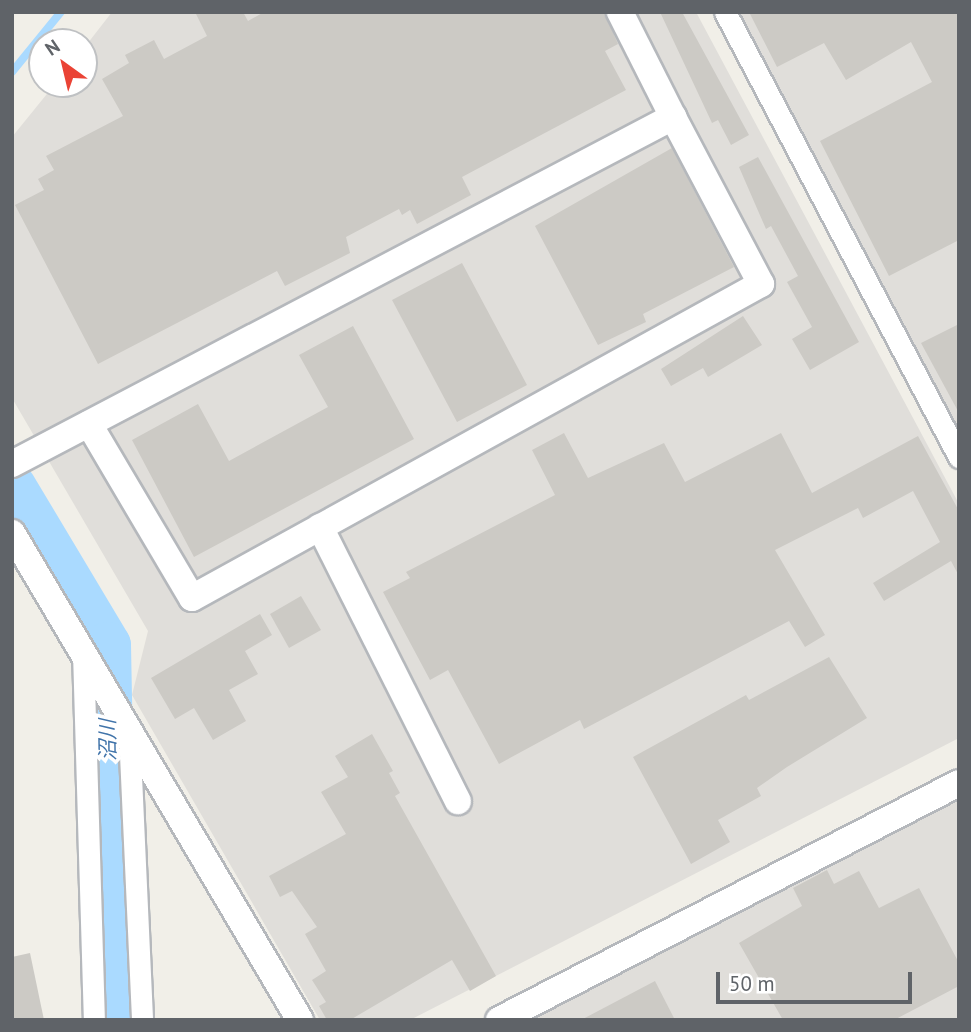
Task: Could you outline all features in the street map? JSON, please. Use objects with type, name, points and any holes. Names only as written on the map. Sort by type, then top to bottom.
[{"type":"street","points":[[89,424],[192,598],[761,284],[620,12]]},
{"type":"street","points":[[725,12],[959,457]]},
{"type":"street","points":[[16,462],[673,117]]},
{"type":"street","points":[[320,527],[458,801]]},
{"type":"street","points":[[12,533],[300,1020]]},
{"type":"street","points":[[87,660],[94,1020]]},
{"type":"street","points":[[127,727],[142,1020]]},
{"type":"street","points":[[499,1020],[959,783]]},
{"type":"shaded area","points":[[112,12],[696,12],[959,504],[959,738],[410,1020],[320,1020],[132,695],[148,631],[12,398],[12,137],[44,98],[98,98],[98,30]]},
{"type":"shaded area","points":[[737,12],[959,12],[959,442]]},
{"type":"shaded area","points":[[959,793],[959,1020],[526,1020]]},
{"type":"building","points":[[195,12],[243,12],[248,21],[264,12],[604,12],[618,44],[605,51],[626,90],[462,177],[471,195],[417,224],[410,210],[402,215],[399,209],[346,237],[350,253],[285,286],[277,271],[98,364],[15,205],[44,190],[38,179],[54,170],[46,156],[123,116],[102,79],[129,63],[125,55],[154,40],[164,59],[207,36]]},
{"type":"building","points":[[660,12],[682,12],[749,135],[731,145],[718,120],[712,123]]},
{"type":"building","points":[[749,12],[959,12],[959,240],[889,276],[820,141],[932,82],[911,42],[846,80],[824,43],[777,67]]},
{"type":"building","points":[[672,148],[734,267],[643,314],[646,322],[598,345],[535,226]]},
{"type":"building","points":[[758,157],[859,342],[810,370],[792,339],[812,327],[787,282],[798,276],[771,226],[766,229],[739,167]]},
{"type":"building","points":[[462,263],[527,385],[457,422],[392,300]]},
{"type":"building","points":[[743,316],[762,345],[708,377],[703,368],[671,386],[661,369]]},
{"type":"building","points":[[959,324],[959,413],[921,343]]},
{"type":"building","points":[[353,326],[414,439],[194,557],[132,440],[198,404],[229,461],[328,407],[299,355]]},
{"type":"building","points":[[564,433],[588,478],[664,443],[685,482],[781,433],[812,493],[918,436],[959,511],[959,576],[951,561],[884,601],[873,583],[940,542],[913,491],[863,518],[858,508],[775,550],[825,635],[805,647],[789,621],[584,729],[580,720],[499,764],[448,670],[430,680],[383,592],[410,578],[406,572],[555,495],[532,450]]},
{"type":"building","points":[[301,596],[321,630],[289,648],[270,614]]},
{"type":"building","points":[[260,614],[272,635],[245,651],[258,674],[229,690],[246,721],[213,740],[194,708],[175,719],[151,678]]},
{"type":"building","points":[[829,657],[867,718],[787,767],[757,788],[761,796],[718,820],[730,842],[691,864],[633,757],[746,695],[749,700]]},
{"type":"building","points":[[372,734],[393,771],[389,773],[400,793],[395,796],[496,976],[470,991],[452,960],[350,1020],[327,1020],[319,1006],[326,1002],[312,980],[326,971],[305,934],[317,927],[292,891],[280,897],[269,876],[346,834],[321,792],[348,777],[335,756]]},
{"type":"building","points":[[827,870],[834,884],[859,871],[879,908],[919,888],[959,963],[959,986],[894,1020],[783,1020],[739,943],[802,906],[793,888]]},
{"type":"building","points":[[30,953],[44,1020],[12,1020],[12,957]]},
{"type":"building","points":[[655,981],[675,1020],[581,1020]]},
{"type":"waterway","points":[[12,72],[61,12]]},
{"type":"waterway","name":"沼川","points":[[12,486],[107,645],[114,1020]]}]
